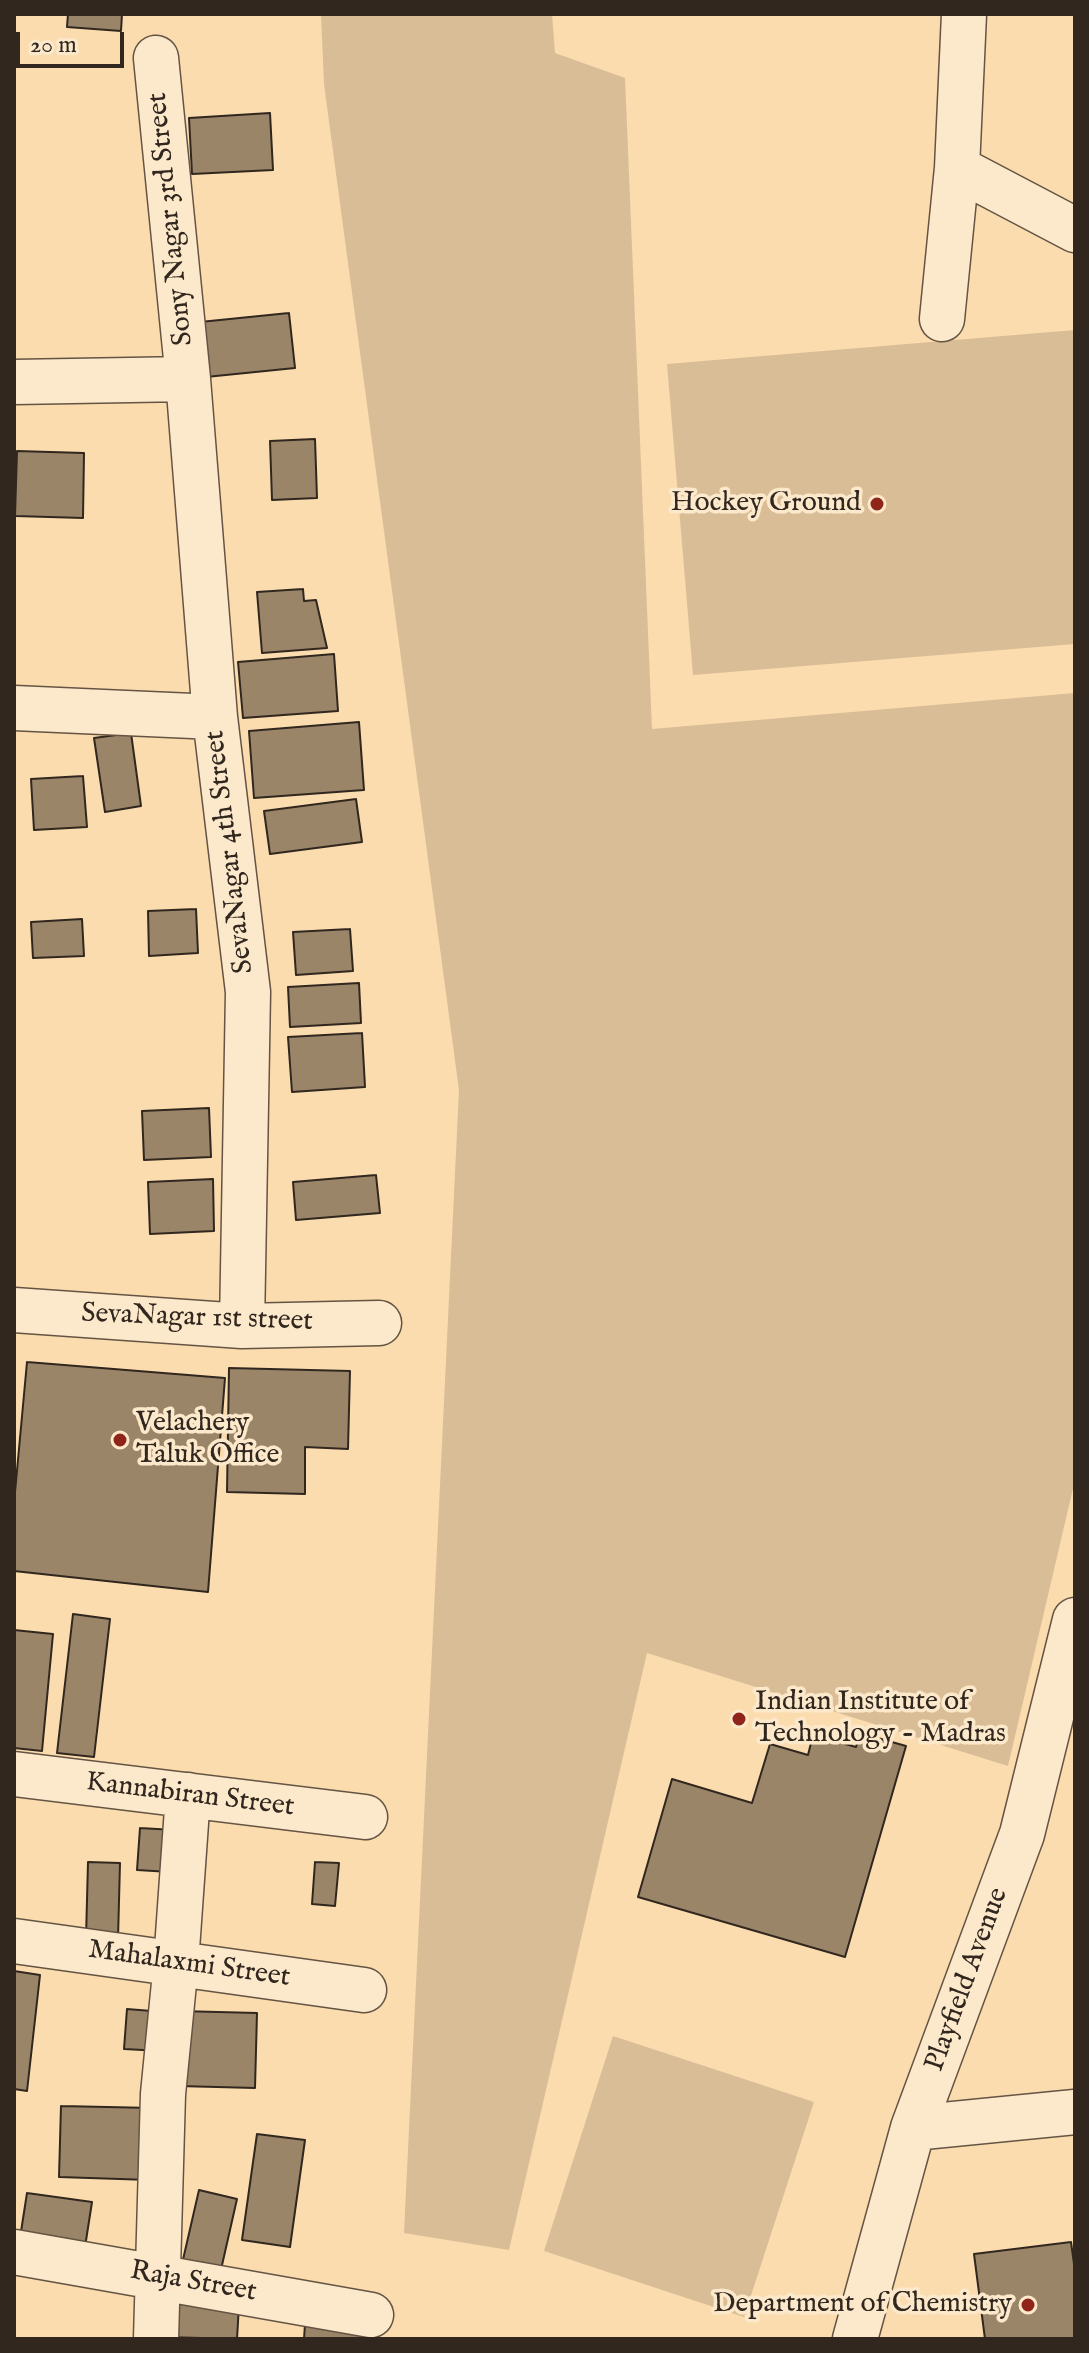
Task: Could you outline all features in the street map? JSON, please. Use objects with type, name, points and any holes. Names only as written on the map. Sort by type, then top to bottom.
[{"type":"street","points":[[942,319],[957,168],[964,14]]},
{"type":"street","name":"Sony Nagar 3rd Street","points":[[156,58],[188,379]]},
{"type":"street","points":[[957,168],[1075,230]]},
{"type":"street","points":[[14,382],[188,379]]},
{"type":"street","name":"SevaNagar 4th Street","points":[[188,379],[215,717],[248,992],[242,1326]]},
{"type":"street","points":[[14,708],[215,717]]},
{"type":"street","name":"SevaNagar 1st street","points":[[14,1310],[242,1326],[379,1323]]},
{"type":"street","name":"Playfield Avenue","points":[[855,2339],[913,2128],[1022,1834],[1075,1620]]},
{"type":"street","name":"Kannabiran Street","points":[[14,1774],[365,1817]]},
{"type":"street","points":[[156,2339],[163,2094],[188,1795]]},
{"type":"street","name":"Mahalaxmi Street","points":[[14,1941],[364,1990]]},
{"type":"street","points":[[913,2128],[1075,2112]]},
{"type":"street","name":"Raja Street","points":[[14,2252],[371,2315]]},
{"type":"shaded area","points":[[321,14],[552,14],[555,53],[625,78],[652,729],[1075,693],[1075,1480],[1008,1766],[647,1653],[509,2250],[404,2233],[459,1090],[324,84]]},
{"type":"shaded area","name":"Hockey Ground","points":[[1075,330],[1075,644],[693,675],[667,364]]},
{"type":"shaded area","points":[[613,2036],[814,2102],[744,2317],[544,2251]]},
{"type":"building","points":[[68,14],[122,14],[121,31],[67,27]]},
{"type":"building","points":[[270,113],[273,170],[192,174],[189,118]]},
{"type":"building","points":[[289,313],[295,368],[206,377],[200,322]]},
{"type":"building","points":[[315,439],[317,498],[272,500],[270,441]]},
{"type":"building","points":[[17,451],[84,453],[83,518],[15,516]]},
{"type":"building","points":[[303,589],[304,601],[316,600],[327,648],[262,653],[257,592]]},
{"type":"building","points":[[334,654],[338,711],[243,718],[238,662]]},
{"type":"building","points":[[359,722],[364,790],[254,798],[249,731]]},
{"type":"building","points":[[131,733],[141,806],[105,812],[94,738]]},
{"type":"building","points":[[83,776],[87,827],[34,830],[31,779]]},
{"type":"building","points":[[356,799],[362,842],[270,854],[264,811]]},
{"type":"building","points":[[196,909],[198,953],[149,956],[148,911]]},
{"type":"building","points":[[82,919],[84,956],[33,958],[31,922]]},
{"type":"building","points":[[350,929],[353,971],[296,975],[293,932]]},
{"type":"building","points":[[359,983],[361,1023],[290,1027],[288,987]]},
{"type":"building","points":[[362,1033],[365,1087],[292,1092],[288,1037]]},
{"type":"building","points":[[209,1108],[211,1157],[144,1160],[142,1111]]},
{"type":"building","points":[[376,1175],[380,1213],[296,1220],[293,1182]]},
{"type":"building","points":[[213,1179],[214,1231],[150,1234],[148,1182]]},
{"type":"building","name":"Velachery Taluk Office","points":[[27,1362],[225,1378],[208,1592],[14,1571],[14,1503]]},
{"type":"building","points":[[229,1368],[350,1371],[348,1449],[305,1447],[305,1494],[227,1492]]},
{"type":"building","points":[[73,1614],[110,1619],[94,1757],[57,1753]]},
{"type":"building","points":[[14,1630],[53,1634],[42,1751],[14,1748]]},
{"type":"building","points":[[860,1733],[906,1746],[845,1957],[638,1897],[672,1779],[752,1803],[770,1744],[808,1755],[813,1735],[856,1747]]},
{"type":"building","points":[[140,1828],[174,1830],[170,1872],[137,1870]]},
{"type":"building","points":[[88,1862],[120,1863],[118,1939],[86,1938]]},
{"type":"building","points":[[315,1862],[339,1863],[335,1906],[312,1904]]},
{"type":"building","points":[[14,1971],[40,1975],[27,2091],[14,2089]]},
{"type":"building","points":[[127,2009],[164,2012],[161,2051],[124,2049]]},
{"type":"building","points":[[179,2011],[257,2013],[255,2088],[178,2086]]},
{"type":"building","points":[[61,2106],[153,2108],[150,2180],[59,2177]]},
{"type":"building","points":[[257,2134],[305,2140],[290,2247],[242,2240]]},
{"type":"building","points":[[199,2190],[237,2199],[220,2274],[182,2264]]},
{"type":"building","points":[[27,2193],[92,2202],[85,2247],[20,2238]]},
{"type":"building","name":"Department of Chemistry","points":[[1071,2242],[1075,2271],[1075,2339],[985,2339],[974,2254]]},
{"type":"building","points":[[168,2300],[239,2305],[237,2339],[165,2337]]},
{"type":"building","points":[[305,2324],[366,2327],[366,2339],[304,2339]]},
{"type":"place","name":"Hockey Ground","points":[[877,504]]},
{"type":"place","name":"Velachery Taluk Office","points":[[120,1440]]},
{"type":"place","name":"Indian Institute of Technology - Madras","points":[[739,1719]]},
{"type":"place","name":"Department of Chemistry","points":[[1028,2305]]}]
